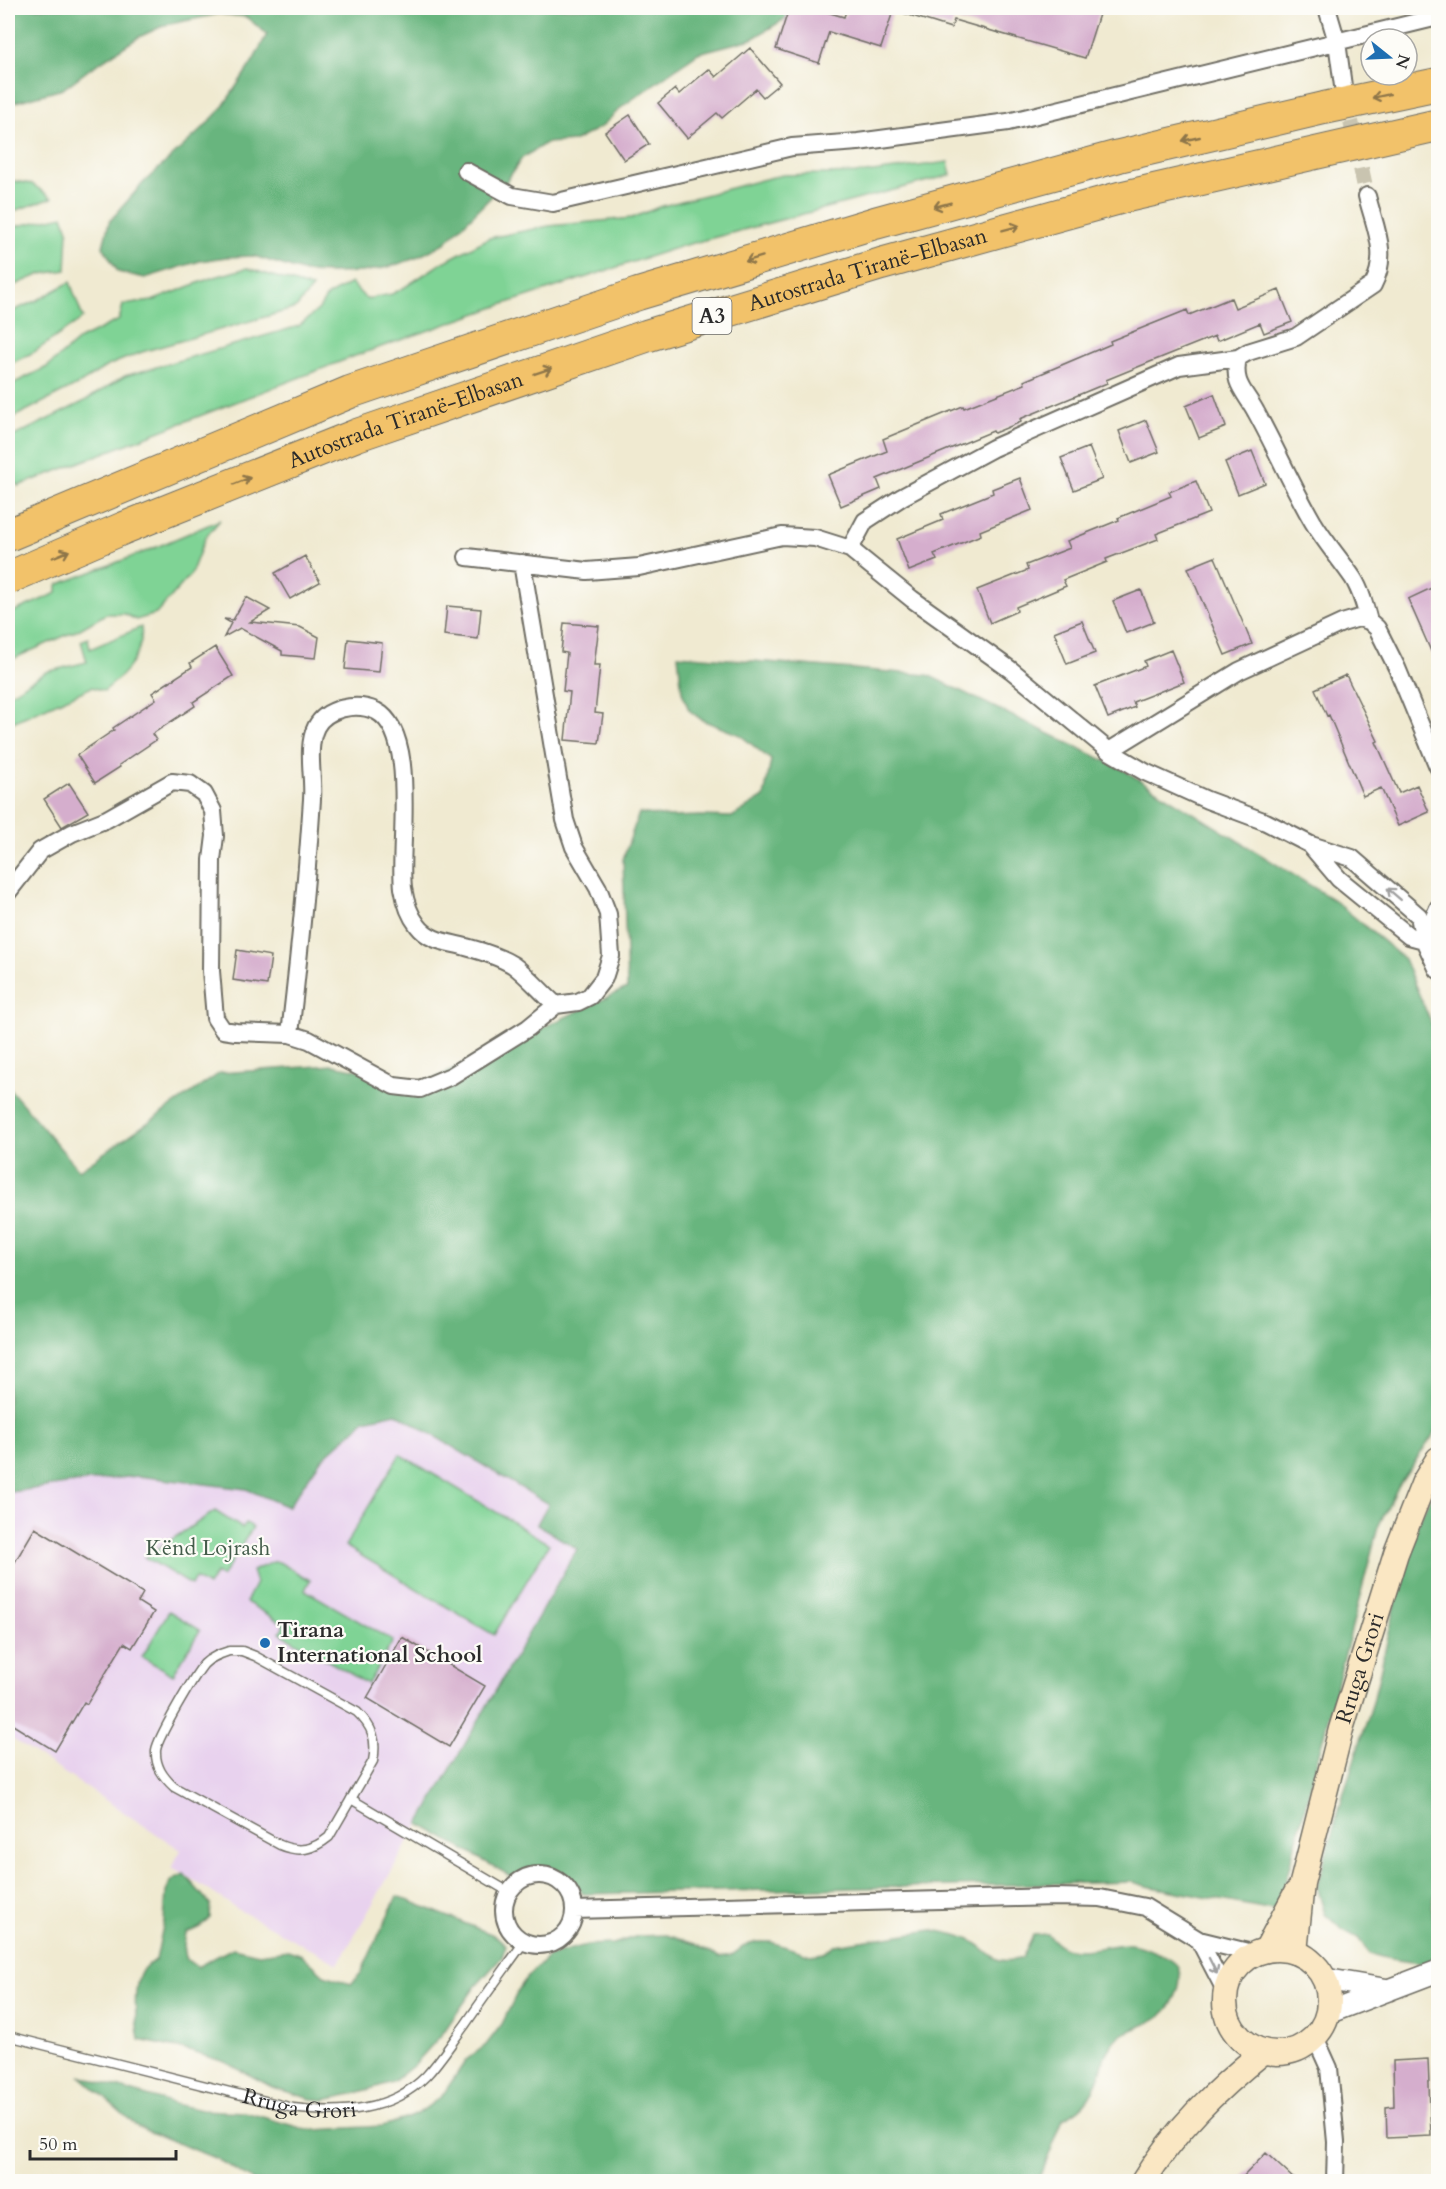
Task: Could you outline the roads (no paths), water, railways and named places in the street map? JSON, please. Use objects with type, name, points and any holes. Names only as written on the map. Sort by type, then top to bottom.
[{"type":"highway","name":"Autostrada Tiranë-Elbasan","points":[[8,535],[350,392],[638,294],[875,223],[1119,156],[1438,84]]},
{"type":"highway","name":"Autostrada Tiranë-Elbasan","points":[[8,578],[124,528],[357,435],[646,336],[880,264],[1123,197],[1438,125]]},
{"type":"main road","name":"Rruga Grori","points":[[1295,1952],[1302,1883],[1341,1728],[1396,1553],[1424,1482],[1438,1459]]},
{"type":"main road","name":"Rruga Grori","points":[[1261,1952],[1302,1883]]},
{"type":"main road","points":[[1281,1949],[1295,1952],[1312,1963],[1325,1979],[1329,1996],[1328,2013],[1315,2037],[1291,2052],[1277,2054],[1263,2052],[1248,2045],[1236,2033],[1225,2006],[1226,1992],[1236,1969],[1261,1952],[1281,1949]]},
{"type":"main road","points":[[1224,2083],[1236,2033]]},
{"type":"main road","points":[[1143,2181],[1199,2108],[1224,2083],[1263,2052]]},
{"type":"street","points":[[1327,8],[1337,42],[1343,86]]},
{"type":"street","points":[[466,171],[512,195],[553,202],[792,147],[858,142],[1008,122],[1438,18]]},
{"type":"street","points":[[850,549],[865,521],[903,497],[993,448],[1179,366],[1238,358],[1248,352],[1296,337],[1373,285],[1380,273],[1382,261],[1367,196]]},
{"type":"street","points":[[1238,358],[1235,371],[1239,385],[1256,411],[1295,491],[1322,538],[1353,578],[1369,621],[1384,640],[1438,767]]},
{"type":"street","points":[[467,557],[586,571],[639,567],[782,536],[815,538],[850,549],[912,599],[1011,670],[1109,751],[1145,772],[1207,800],[1266,822],[1311,845],[1352,858],[1419,916],[1424,940],[1438,970]]},
{"type":"street","points":[[8,892],[40,851],[72,833],[107,819],[172,782],[190,784],[204,795],[213,811],[215,836],[212,860],[211,971],[215,1018],[223,1030],[290,1034],[309,1040],[394,1086],[420,1089],[451,1076],[528,1028],[556,1005],[578,1002],[590,996],[604,978],[611,956],[608,914],[598,888],[574,847],[565,820],[522,562]]},
{"type":"street","points":[[1109,751],[1239,671],[1342,623],[1359,618],[1369,621]]},
{"type":"street","points":[[290,1034],[305,905],[313,794],[312,747],[315,729],[324,715],[346,707],[367,708],[378,712],[389,722],[398,742],[404,797],[403,887],[407,907],[418,928],[439,942],[465,946],[512,965],[556,1005]]},
{"type":"street","points":[[1311,845],[1339,879],[1409,936],[1424,940]]},
{"type":"street","points":[[1424,940],[1438,908]]},
{"type":"street","points":[[537,1875],[548,1876],[558,1881],[572,1899],[574,1910],[567,1932],[558,1940],[547,1945],[535,1946],[514,1936],[503,1914],[504,1903],[516,1883],[526,1877],[537,1875]]},
{"type":"street","points":[[574,1910],[1054,1897],[1100,1898],[1145,1907],[1200,1940],[1261,1952]]},
{"type":"street","points":[[1200,1940],[1226,1992]]},
{"type":"street","points":[[1328,2013],[1438,1971]]},
{"type":"street","points":[[1325,1979],[1389,1990]]},
{"type":"street","points":[[1315,2037],[1329,2068],[1336,2142],[1335,2181]]},
{"type":"lane","points":[[242,1651],[357,1712],[367,1722],[373,1734],[375,1748],[373,1761],[351,1799],[329,1837],[312,1848],[292,1850],[174,1787],[164,1777],[158,1765],[156,1752],[159,1738],[205,1663],[222,1653],[242,1651]]},
{"type":"lane","points":[[351,1799],[509,1892]]},
{"type":"lane","name":"Rruga Grori","points":[[8,2036],[293,2108],[322,2112],[351,2111],[393,2099],[425,2076],[445,2052],[524,1942]]},
{"type":"tunnel","points":[[1346,98],[1367,196]]},
{"type":"place","name":"Tirana International School","points":[[265,1643]]},
{"type":"park label","name":"Kënd Lojrash","points":[[208,1548]]}]
